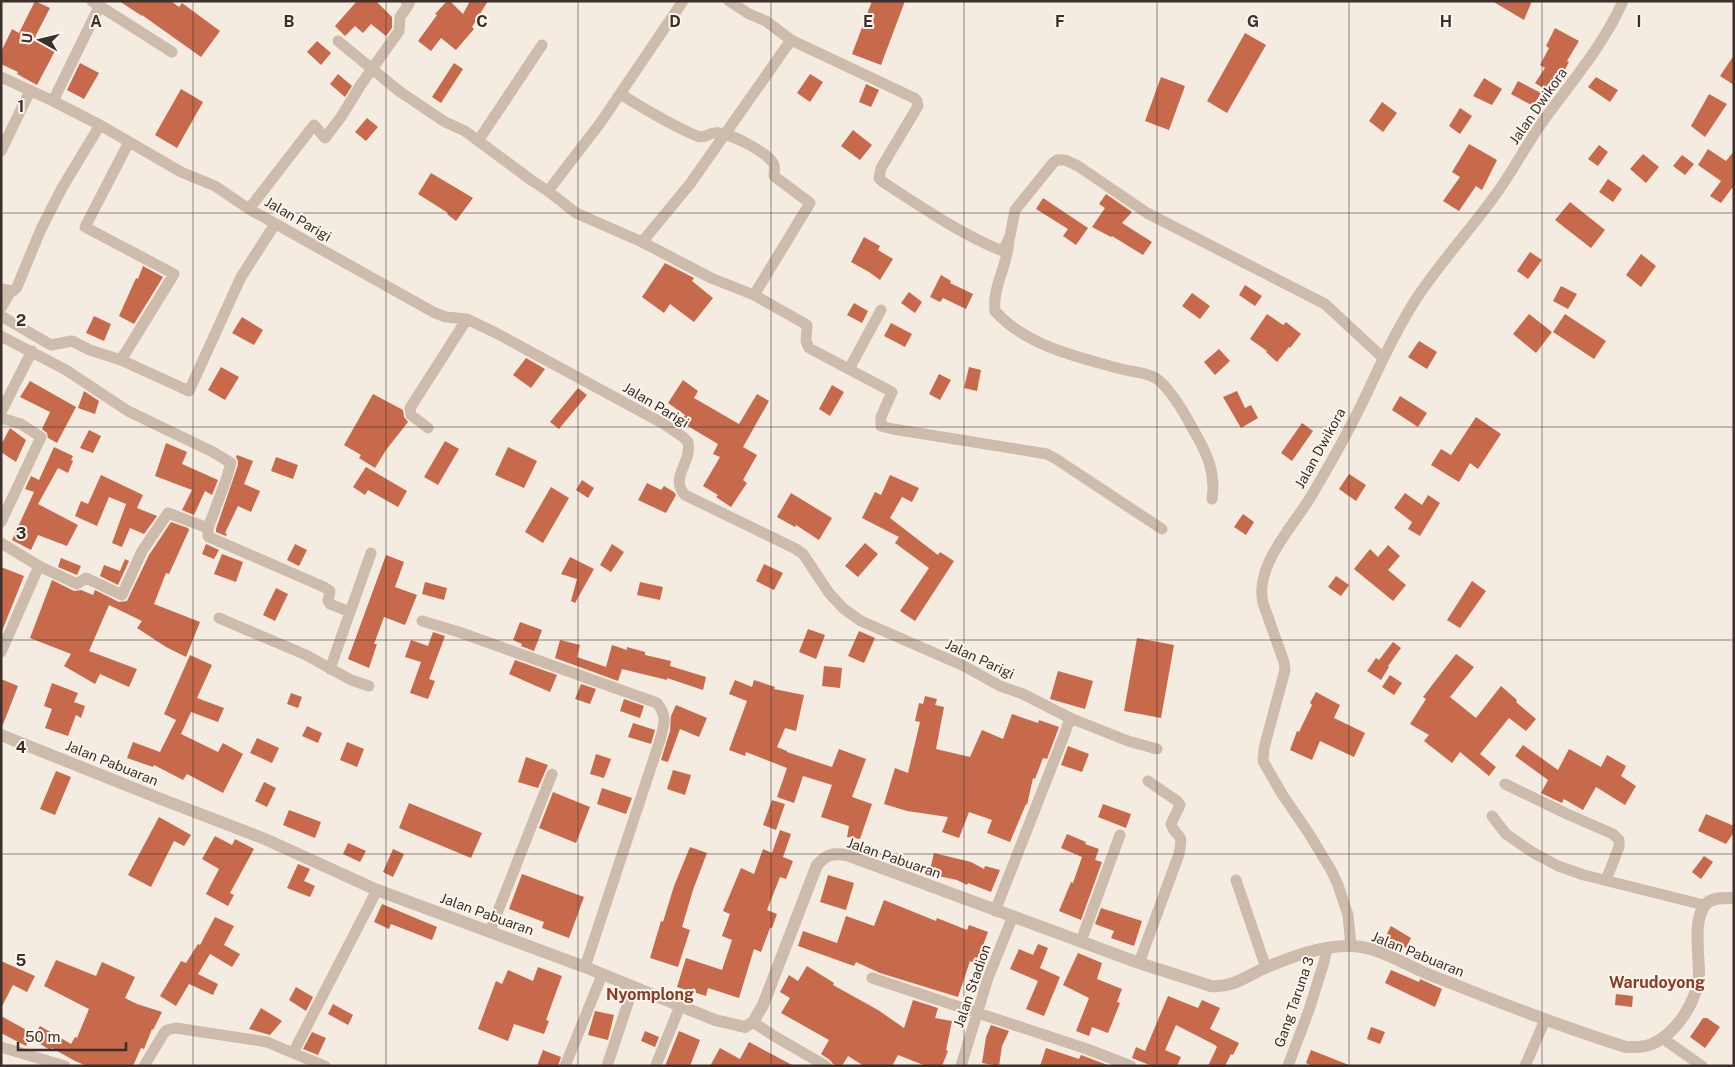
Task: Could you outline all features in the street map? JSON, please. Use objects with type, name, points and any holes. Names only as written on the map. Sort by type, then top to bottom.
[{"type":"street","points":[[249,209],[314,125],[325,138],[341,118],[362,82],[398,31],[400,17],[409,4],[406,1]]},
{"type":"street","points":[[548,191],[601,122],[683,1]]},
{"type":"street","points":[[729,1],[749,14],[766,21],[791,40],[914,98],[918,106],[881,168],[880,178],[882,182],[928,212],[988,245],[1002,250],[1010,236]]},
{"type":"street","name":"Jalan Dwikora","points":[[1351,946],[1348,915],[1331,870],[1263,761],[1264,748],[1285,670],[1284,662],[1263,603],[1261,594],[1262,580],[1265,570],[1282,540],[1313,495],[1366,394],[1382,357],[1416,300],[1455,246],[1495,196],[1542,123],[1614,22],[1623,1]]},
{"type":"street","points":[[53,100],[96,3],[172,52]]},
{"type":"street","points":[[642,242],[690,184],[791,40]]},
{"type":"street","points":[[338,41],[425,109],[465,132],[576,213],[642,242],[711,278],[754,295],[806,324],[806,340],[810,348],[892,392],[881,417],[881,426],[1047,454],[1162,529]]},
{"type":"street","points":[[478,141],[542,45]]},
{"type":"street","name":"Jalan Parigi","points":[[1,77],[53,100],[181,172],[215,186],[249,209],[435,313],[467,319],[683,436],[688,442],[689,448],[688,457],[678,482],[679,489],[685,495],[783,542],[803,554],[829,593],[844,609],[861,621],[964,666],[1000,686],[1023,694],[1068,724]]},
{"type":"street","points":[[1,151],[30,91]]},
{"type":"street","points":[[620,94],[671,124],[699,136],[706,137],[714,132],[726,133],[755,148],[770,159],[775,166],[774,176],[810,203],[754,295]]},
{"type":"street","points":[[1,308],[6,290],[13,291],[17,287],[41,228],[62,188],[100,125]]},
{"type":"street","points":[[121,360],[174,274],[85,227],[129,142]]},
{"type":"street","points":[[1212,499],[1214,486],[1206,451],[1190,423],[1164,385],[1155,378],[1144,374],[1058,351],[1024,335],[1002,320],[995,312],[996,291],[1006,260],[1015,210],[1057,160],[1066,160],[1078,166],[1147,213],[1325,304],[1382,357]]},
{"type":"street","points":[[1,316],[51,345],[72,341],[90,350],[121,360],[189,391],[241,277],[275,224]]},
{"type":"street","points":[[849,369],[882,310]]},
{"type":"street","points":[[428,428],[411,414],[410,408],[467,319]]},
{"type":"street","points":[[1,336],[66,370],[128,411],[213,452],[230,463],[226,480],[208,528],[209,537],[324,587],[330,591],[328,601],[330,604],[350,612]]},
{"type":"street","points":[[1,412],[32,351]]},
{"type":"street","points":[[1,418],[21,424],[41,437],[1,522]]},
{"type":"street","points":[[1,543],[39,566],[77,584],[86,578],[122,595],[142,551],[168,513],[208,528]]},
{"type":"street","points":[[330,669],[371,553]]},
{"type":"street","points":[[1,652],[39,566]]},
{"type":"street","points":[[219,618],[306,655],[351,680],[370,686]]},
{"type":"street","points":[[422,621],[459,632],[657,703],[663,711],[665,722],[660,740],[585,967]]},
{"type":"street","points":[[995,911],[1068,724],[1157,749]]},
{"type":"street","name":"Jalan Pabuaran","points":[[1,735],[265,838],[377,890],[585,967],[715,1020],[745,1027],[753,1022],[762,1005],[817,864],[824,857],[836,854],[846,855],[1190,981],[1221,987],[1234,984],[1266,968],[1307,952],[1351,946],[1373,949],[1421,971],[1545,1020],[1626,1047],[1641,1047],[1652,1044],[1662,1038],[1673,1029],[1689,1007],[1698,986],[1698,929],[1704,905]]},
{"type":"street","points":[[490,931],[552,774]]},
{"type":"street","points":[[1138,963],[1179,854],[1182,840],[1171,824],[1180,805],[1148,781]]},
{"type":"street","points":[[1505,784],[1613,834],[1619,840],[1619,847],[1606,880]]},
{"type":"street","points":[[1492,816],[1506,834],[1532,852],[1558,866],[1584,875],[1704,905],[1712,900],[1734,898]]},
{"type":"street","points":[[1081,941],[1120,835]]},
{"type":"street","points":[[1236,880],[1266,968]]},
{"type":"street","points":[[293,1052],[377,890]]},
{"type":"street","name":"Jalan Stadion","points":[[961,1066],[988,978],[1013,916]]},
{"type":"street","name":"Gang Taruna 3","points":[[1288,1066],[1309,1010],[1327,948]]},
{"type":"street","points":[[565,1066],[602,975]]},
{"type":"street","points":[[872,978],[977,1013],[1105,1061],[1131,1066]]},
{"type":"street","points":[[607,1066],[633,988]]},
{"type":"street","points":[[656,1065],[680,1006]]},
{"type":"street","points":[[1525,1066],[1545,1020]]},
{"type":"street","points":[[753,1022],[826,1066]]},
{"type":"street","points":[[144,1066],[164,1033],[167,1030],[176,1028],[267,1042],[325,1066]]},
{"type":"street","points":[[1662,1038],[1702,1066]]},
{"type":"street","points":[[1,1047],[31,1061],[65,1066]]},
{"type":"building","points":[[35,1],[50,8],[35,37],[56,49],[37,85],[17,74],[18,72],[1,64],[1,52],[12,29],[19,33]]},
{"type":"building","points":[[119,1],[171,1],[179,7],[182,3],[220,31],[201,57]]},
{"type":"building","points":[[357,1],[376,1],[392,17],[392,28],[386,36],[371,24],[363,33],[355,26],[345,36],[335,26]]},
{"type":"building","points":[[447,1],[450,1],[463,14],[470,1],[488,1],[472,27],[474,29],[456,50],[441,38],[431,51],[418,41],[437,15],[435,14]]},
{"type":"building","points":[[872,1],[905,1],[881,65],[852,54]]},
{"type":"building","points":[[1492,1],[1532,1],[1524,20]]},
{"type":"building","points":[[1555,28],[1579,41],[1567,61],[1569,62],[1559,81],[1561,82],[1551,93],[1535,83],[1545,68],[1540,65],[1549,48],[1546,46]]},
{"type":"building","points":[[1245,33],[1266,45],[1227,113],[1207,101]]},
{"type":"building","points":[[317,41],[331,53],[321,65],[307,52]]},
{"type":"building","points":[[1734,55],[1734,85],[1720,76]]},
{"type":"building","points":[[80,63],[99,73],[84,99],[67,90]]},
{"type":"building","points":[[454,63],[463,69],[441,103],[432,97]]},
{"type":"building","points":[[338,74],[352,86],[345,97],[330,84]]},
{"type":"building","points":[[810,74],[823,82],[810,102],[797,93]]},
{"type":"building","points":[[1161,77],[1185,86],[1169,130],[1145,121]]},
{"type":"building","points":[[1596,77],[1618,90],[1610,102],[1588,87]]},
{"type":"building","points":[[1484,78],[1502,89],[1492,105],[1473,96]]},
{"type":"building","points":[[1518,81],[1541,93],[1533,106],[1511,94]]},
{"type":"building","points":[[866,84],[879,90],[871,107],[859,102]]},
{"type":"building","points":[[181,89],[203,102],[177,148],[155,135]]},
{"type":"building","points":[[1709,94],[1727,104],[1705,137],[1691,126]]},
{"type":"building","points":[[1382,102],[1397,113],[1383,132],[1369,121]]},
{"type":"building","points":[[1460,108],[1472,116],[1460,134],[1449,126]]},
{"type":"building","points":[[367,118],[378,127],[366,141],[355,132]]},
{"type":"building","points":[[853,130],[872,145],[860,160],[841,146]]},
{"type":"building","points":[[1469,144],[1497,160],[1482,190],[1476,186],[1459,211],[1443,201],[1460,177],[1452,172]]},
{"type":"building","points":[[1599,145],[1608,152],[1598,166],[1588,159]]},
{"type":"building","points":[[1708,149],[1726,161],[1734,151],[1734,190],[1732,188],[1721,203],[1710,196],[1721,181],[1698,165]]},
{"type":"building","points":[[1643,154],[1659,167],[1646,183],[1630,169]]},
{"type":"building","points":[[1682,155],[1694,164],[1685,175],[1673,166]]},
{"type":"building","points":[[431,173],[473,198],[456,221],[448,213],[418,194]]},
{"type":"building","points":[[1608,179],[1622,189],[1613,202],[1599,192]]},
{"type":"building","points":[[1106,194],[1132,212],[1122,223],[1152,242],[1143,255],[1112,236],[1092,227],[1105,208],[1099,204]]},
{"type":"building","points":[[1043,198],[1088,228],[1076,245],[1063,236],[1068,229],[1036,209]]},
{"type":"building","points":[[1570,202],[1605,230],[1591,248],[1555,220]]},
{"type":"building","points":[[864,237],[880,246],[878,250],[893,259],[880,280],[851,262]]},
{"type":"building","points":[[1530,252],[1542,260],[1528,279],[1517,271]]},
{"type":"building","points":[[1641,254],[1656,266],[1641,287],[1626,275]]},
{"type":"building","points":[[665,263],[694,278],[692,281],[713,298],[694,322],[670,304],[664,313],[642,297]]},
{"type":"building","points":[[143,266],[163,277],[134,324],[119,316]]},
{"type":"building","points":[[941,275],[951,281],[950,283],[973,294],[966,309],[943,298],[940,302],[930,297]]},
{"type":"building","points":[[1245,285],[1262,296],[1255,306],[1239,295]]},
{"type":"building","points":[[1561,286],[1577,294],[1568,309],[1553,301]]},
{"type":"building","points":[[909,292],[922,302],[915,313],[901,303]]},
{"type":"building","points":[[1192,293],[1210,306],[1200,319],[1182,306]]},
{"type":"building","points":[[854,303],[868,311],[862,323],[847,315]]},
{"type":"building","points":[[1267,314],[1283,325],[1286,322],[1301,334],[1277,362],[1267,351],[1250,339]]},
{"type":"building","points":[[1529,314],[1552,332],[1536,353],[1513,334]]},
{"type":"building","points":[[1565,314],[1606,341],[1594,359],[1553,332]]},
{"type":"building","points":[[94,316],[111,324],[104,341],[86,333]]},
{"type":"building","points":[[242,317],[263,330],[254,345],[232,333]]},
{"type":"building","points":[[891,323],[912,334],[905,347],[884,336]]},
{"type":"building","points":[[1419,341],[1437,352],[1427,369],[1408,357]]},
{"type":"building","points":[[1219,349],[1230,361],[1215,375],[1204,362]]},
{"type":"building","points":[[526,358],[545,369],[531,388],[513,375]]},
{"type":"building","points":[[221,367],[239,377],[225,400],[208,390]]},
{"type":"building","points":[[969,367],[981,370],[977,391],[964,388]]},
{"type":"building","points":[[939,374],[951,380],[940,400],[929,394]]},
{"type":"building","points":[[683,380],[698,391],[694,398],[739,424],[757,394],[769,401],[743,447],[757,455],[743,480],[747,483],[731,507],[716,497],[718,495],[703,486],[720,457],[713,454],[718,444],[681,422],[685,415],[668,403]]},
{"type":"building","points":[[30,381],[76,407],[57,443],[48,438],[47,433],[42,429],[50,412],[20,397]]},
{"type":"building","points":[[832,385],[844,392],[830,416],[819,409]]},
{"type":"building","points":[[578,388],[587,395],[559,429],[550,422]]},
{"type":"building","points":[[84,391],[99,401],[95,414],[78,408]]},
{"type":"building","points":[[1237,391],[1245,408],[1251,405],[1258,418],[1241,428],[1223,397]]},
{"type":"building","points":[[373,394],[403,410],[404,417],[408,422],[386,450],[375,468],[359,458],[361,455],[344,445]]},
{"type":"building","points":[[1400,396],[1427,413],[1418,427],[1392,410]]},
{"type":"building","points":[[1476,417],[1501,434],[1478,469],[1470,463],[1459,482],[1431,465],[1441,449],[1451,455]]},
{"type":"building","points":[[1302,423],[1313,431],[1292,461],[1281,453]]},
{"type":"building","points":[[10,428],[26,440],[16,462],[1,452],[1,445]]},
{"type":"building","points":[[89,430],[101,436],[93,453],[80,448]]},
{"type":"building","points":[[445,441],[459,449],[438,485],[424,477]]},
{"type":"building","points":[[166,443],[187,452],[182,464],[218,480],[212,495],[205,491],[194,515],[182,510],[192,490],[155,476]]},
{"type":"building","points":[[54,447],[73,456],[71,460],[73,461],[68,473],[58,468],[38,504],[78,525],[67,546],[38,535],[31,550],[12,540],[34,492],[25,489],[31,476],[39,480]]},
{"type":"building","points":[[508,447],[537,461],[524,488],[495,475]]},
{"type":"building","points":[[237,455],[253,461],[244,484],[260,491],[251,512],[238,506],[225,533],[227,534],[226,536],[216,532],[216,529],[238,465]]},
{"type":"building","points":[[276,457],[298,465],[293,479],[271,471]]},
{"type":"building","points":[[366,467],[407,491],[398,507],[368,490],[365,495],[353,487]]},
{"type":"building","points":[[1349,474],[1366,485],[1356,501],[1339,489]]},
{"type":"building","points":[[101,475],[143,495],[137,508],[157,516],[144,534],[130,528],[122,547],[112,543],[126,504],[109,497],[97,526],[75,516],[81,501],[88,504]]},
{"type":"building","points":[[890,475],[919,488],[912,502],[902,497],[890,518],[938,555],[940,552],[954,561],[915,621],[900,611],[929,568],[895,543],[899,537],[862,518],[875,492],[881,495]]},
{"type":"building","points":[[582,480],[594,488],[588,498],[576,490]]},
{"type":"building","points":[[647,483],[661,490],[664,486],[676,495],[666,513],[638,500]]},
{"type":"building","points":[[551,487],[569,498],[543,543],[525,532]]},
{"type":"building","points":[[791,493],[832,518],[819,540],[796,525],[795,527],[777,517]]},
{"type":"building","points":[[1405,493],[1422,505],[1428,495],[1440,503],[1420,536],[1408,529],[1412,522],[1394,508]]},
{"type":"building","points":[[1243,514],[1254,522],[1246,535],[1234,527]]},
{"type":"building","points":[[171,522],[189,530],[169,574],[166,573],[154,604],[200,622],[186,657],[166,647],[137,628],[142,621],[109,605],[89,651],[137,669],[129,687],[100,674],[95,684],[64,666],[71,654],[30,638],[52,580],[74,591],[81,590],[93,595],[95,590],[119,602],[127,601],[149,555]]},
{"type":"building","points":[[865,543],[878,554],[858,577],[845,566]]},
{"type":"building","points":[[206,544],[219,550],[214,559],[202,554]]},
{"type":"building","points":[[295,544],[307,550],[299,566],[287,560]]},
{"type":"building","points":[[612,544],[624,552],[611,572],[600,565]]},
{"type":"building","points":[[1388,545],[1400,556],[1388,570],[1406,585],[1393,601],[1354,569],[1370,549],[1378,557]]},
{"type":"building","points":[[222,554],[243,562],[236,582],[214,574]]},
{"type":"building","points":[[386,555],[404,562],[395,587],[417,595],[405,625],[384,617],[374,644],[377,644],[369,668],[348,659]]},
{"type":"building","points":[[570,557],[594,569],[575,603],[571,601],[577,579],[561,574]]},
{"type":"building","points":[[61,558],[81,566],[77,575],[58,567]]},
{"type":"building","points":[[125,559],[129,561],[118,585],[100,576],[104,565],[120,571]]},
{"type":"building","points":[[764,564],[783,573],[774,590],[756,581]]},
{"type":"building","points":[[1,567],[24,576],[2,631],[1,631]]},
{"type":"building","points":[[1336,576],[1349,585],[1341,596],[1328,587]]},
{"type":"building","points":[[1472,581],[1486,591],[1460,628],[1447,620]]},
{"type":"building","points":[[425,582],[447,588],[444,600],[422,594]]},
{"type":"building","points":[[640,582],[663,587],[660,600],[637,595]]},
{"type":"building","points":[[276,588],[288,594],[275,621],[263,615]]},
{"type":"building","points":[[520,622],[542,630],[534,651],[521,646],[522,644],[513,640]]},
{"type":"building","points":[[808,629],[825,635],[816,659],[799,652]]},
{"type":"building","points":[[859,631],[875,638],[864,663],[848,656]]},
{"type":"building","points":[[433,632],[445,636],[429,679],[435,681],[428,699],[410,693],[421,662],[405,657],[411,640],[428,646]]},
{"type":"building","points":[[1137,638],[1174,645],[1161,718],[1124,711]]},
{"type":"building","points":[[560,640],[580,645],[577,657],[606,667],[612,645],[627,650],[627,647],[645,652],[645,655],[671,661],[670,666],[706,677],[703,690],[667,678],[667,680],[622,669],[618,681],[555,658]]},
{"type":"building","points":[[1393,642],[1401,648],[1381,680],[1367,671],[1376,658],[1379,660]]},
{"type":"building","points":[[1456,654],[1474,667],[1450,697],[1476,718],[1501,686],[1536,719],[1526,731],[1509,718],[1480,754],[1496,767],[1489,776],[1460,752],[1452,763],[1424,741],[1429,735],[1410,724],[1426,699],[1423,697]]},
{"type":"building","points":[[190,655],[212,665],[197,698],[224,708],[218,722],[191,712],[181,734],[218,752],[223,743],[243,754],[223,793],[187,774],[183,780],[154,765],[153,767],[127,758],[133,742],[160,752],[176,720],[164,714]]},
{"type":"building","points":[[515,660],[557,675],[550,692],[509,674]]},
{"type":"building","points":[[824,666],[842,668],[840,688],[822,686]]},
{"type":"building","points":[[1058,671],[1093,681],[1085,709],[1050,699]]},
{"type":"building","points":[[1390,675],[1402,683],[1394,695],[1382,687]]},
{"type":"building","points":[[1,679],[18,686],[2,727],[1,727]]},
{"type":"building","points":[[735,680],[752,687],[754,680],[775,687],[774,689],[804,695],[796,731],[785,728],[777,747],[832,767],[839,749],[866,759],[852,797],[872,804],[860,839],[847,837],[849,826],[821,817],[832,785],[803,776],[794,803],[777,797],[787,768],[746,752],[745,756],[729,750],[747,701],[729,694]]},
{"type":"building","points":[[52,683],[78,693],[74,702],[85,706],[81,718],[76,715],[68,736],[45,728],[52,709],[44,706]]},
{"type":"building","points":[[581,684],[596,689],[590,704],[575,699]]},
{"type":"building","points":[[1316,692],[1340,705],[1334,718],[1365,733],[1354,757],[1320,741],[1312,760],[1290,750],[1297,731],[1299,732],[1312,705],[1310,703]]},
{"type":"building","points":[[291,693],[302,697],[298,708],[287,704]]},
{"type":"building","points":[[925,696],[937,699],[935,705],[944,707],[936,749],[970,757],[982,730],[1003,739],[1012,714],[1038,723],[1039,720],[1059,727],[1047,759],[1043,758],[1035,779],[1033,778],[1027,805],[1010,842],[987,833],[992,820],[969,812],[959,838],[942,832],[948,817],[907,811],[884,804],[895,768],[908,773],[920,722],[915,721],[919,703],[923,704]]},
{"type":"building","points":[[624,699],[644,706],[640,718],[620,711]]},
{"type":"building","points":[[676,705],[707,718],[699,737],[680,729],[668,762],[661,760],[670,731],[671,716]]},
{"type":"building","points":[[633,723],[655,730],[651,744],[628,737]]},
{"type":"building","points":[[307,726],[322,733],[318,743],[302,736]]},
{"type":"building","points":[[257,738],[279,748],[272,763],[250,753]]},
{"type":"building","points":[[347,742],[364,749],[357,767],[340,760]]},
{"type":"building","points":[[1523,745],[1558,770],[1569,749],[1601,767],[1607,755],[1626,766],[1621,776],[1636,786],[1625,805],[1596,787],[1583,810],[1564,799],[1562,803],[1541,793],[1548,780],[1515,756]]},
{"type":"building","points":[[1068,746],[1089,754],[1082,772],[1061,765]]},
{"type":"building","points":[[596,754],[611,759],[604,778],[590,774]]},
{"type":"building","points":[[526,757],[548,765],[538,788],[518,782]]},
{"type":"building","points":[[673,770],[691,775],[685,795],[667,789]]},
{"type":"building","points":[[56,771],[71,777],[55,815],[40,809]]},
{"type":"building","points":[[264,782],[276,788],[267,807],[255,801]]},
{"type":"building","points":[[602,788],[632,798],[626,814],[597,804]]},
{"type":"building","points":[[553,792],[590,807],[576,843],[539,828]]},
{"type":"building","points":[[772,800],[785,804],[776,830],[763,825]]},
{"type":"building","points":[[409,803],[482,833],[471,858],[399,828]]},
{"type":"building","points":[[1103,804],[1131,814],[1126,828],[1098,817]]},
{"type":"building","points":[[289,810],[321,822],[315,838],[283,825]]},
{"type":"building","points":[[1706,814],[1734,826],[1734,832],[1726,844],[1698,831]]},
{"type":"building","points":[[159,817],[191,835],[184,846],[174,841],[151,887],[128,875]]},
{"type":"building","points":[[780,830],[791,834],[783,857],[793,861],[786,879],[780,877],[767,910],[777,914],[761,952],[754,949],[739,998],[708,988],[706,996],[677,987],[686,958],[722,970],[732,940],[722,936],[730,914],[723,911],[741,868],[754,874],[763,849],[772,853]]},
{"type":"building","points":[[1067,834],[1099,849],[1095,860],[1102,862],[1081,920],[1059,911],[1071,882],[1073,883],[1082,857],[1061,848]]},
{"type":"building","points":[[215,836],[232,845],[235,839],[254,849],[230,893],[234,895],[228,906],[206,894],[219,869],[202,859]]},
{"type":"building","points":[[348,843],[366,851],[360,862],[343,854]]},
{"type":"building","points":[[690,847],[707,853],[682,927],[690,930],[678,967],[650,958],[661,921],[663,922],[674,886]]},
{"type":"building","points":[[393,849],[404,854],[393,877],[383,872]]},
{"type":"building","points":[[934,853],[971,862],[984,869],[985,866],[1000,870],[991,892],[968,883],[967,885],[957,880],[929,874]]},
{"type":"building","points":[[1704,856],[1713,862],[1701,879],[1692,872]]},
{"type":"building","points":[[298,864],[310,869],[304,881],[315,886],[310,897],[287,888]]},
{"type":"building","points":[[522,874],[584,897],[569,938],[542,928],[544,922],[509,909]]},
{"type":"building","points":[[828,875],[854,883],[846,910],[820,902]]},
{"type":"building","points":[[884,900],[936,921],[937,918],[967,930],[969,925],[988,932],[976,964],[970,961],[958,997],[880,973],[856,962],[854,966],[798,946],[803,931],[837,943],[846,916],[874,926]]},
{"type":"building","points":[[382,904],[437,927],[432,940],[391,924],[389,929],[374,922]]},
{"type":"building","points":[[1101,908],[1142,921],[1134,946],[1111,938],[1114,931],[1095,924]]},
{"type":"building","points":[[215,917],[234,926],[224,945],[240,954],[232,967],[210,954],[198,974],[218,984],[213,995],[189,984],[176,1006],[160,996],[181,961],[186,963],[198,944],[200,945]]},
{"type":"building","points":[[1391,926],[1411,938],[1406,948],[1384,939]]},
{"type":"building","points":[[1038,944],[1048,948],[1040,968],[1060,977],[1044,1016],[1026,1009],[1038,981],[1010,969],[1019,949],[1033,955]]},
{"type":"building","points":[[1078,953],[1102,963],[1097,979],[1122,989],[1117,1002],[1120,1003],[1108,1033],[1092,1027],[1089,1036],[1076,1031],[1089,998],[1063,985]]},
{"type":"building","points":[[56,960],[96,976],[102,962],[135,977],[125,998],[162,1012],[152,1029],[144,1049],[141,1048],[133,1066],[87,1066],[52,1048],[50,1050],[32,1039],[40,1026],[71,1044],[75,1037],[77,1038],[89,1009],[44,986]]},
{"type":"building","points":[[1,961],[35,976],[27,992],[13,985],[1,1008]]},
{"type":"building","points":[[807,966],[834,983],[833,985],[878,1010],[904,1028],[913,1000],[938,1008],[935,1018],[952,1021],[946,1050],[948,1051],[942,1066],[926,1066],[898,1055],[892,1066],[864,1066],[848,1056],[842,1066],[833,1064],[821,1054],[829,1040],[781,1013],[790,998],[780,992],[789,975],[798,981]]},
{"type":"building","points":[[538,967],[562,976],[546,1020],[549,1021],[544,1034],[514,1024],[508,1041],[478,1029],[496,981],[502,984],[508,970],[533,981]]},
{"type":"building","points":[[1391,970],[1419,982],[1420,979],[1442,989],[1435,1007],[1385,983]]},
{"type":"building","points":[[296,987],[313,997],[306,1011],[289,1000]]},
{"type":"building","points":[[1616,994],[1633,996],[1632,1007],[1615,1005]]},
{"type":"building","points":[[1168,996],[1198,1008],[1202,1000],[1220,1008],[1210,1029],[1239,1043],[1225,1066],[1208,1066],[1217,1047],[1176,1025],[1165,1050],[1181,1057],[1177,1066],[1152,1066],[1132,1058],[1136,1047],[1145,1051]]},
{"type":"building","points":[[333,1004],[353,1015],[348,1025],[328,1014]]},
{"type":"building","points":[[261,1008],[282,1021],[270,1035],[249,1029]]},
{"type":"building","points":[[595,1011],[614,1015],[608,1040],[588,1035]]},
{"type":"building","points":[[1,1016],[32,1033],[26,1046],[1,1033]]},
{"type":"building","points":[[1703,1018],[1707,1018],[1720,1027],[1705,1048],[1690,1037]]},
{"type":"building","points":[[991,1025],[1009,1031],[1002,1046],[999,1066],[982,1063],[986,1037]]},
{"type":"building","points":[[1371,1027],[1385,1032],[1380,1044],[1367,1039]]},
{"type":"building","points":[[645,1031],[659,1037],[655,1047],[641,1041]]},
{"type":"building","points":[[679,1031],[700,1040],[690,1066],[665,1066]]},
{"type":"building","points":[[312,1032],[326,1038],[318,1055],[303,1049]]},
{"type":"building","points":[[749,1042],[794,1066],[710,1066],[720,1048],[740,1059]]},
{"type":"building","points":[[1046,1048],[1079,1059],[1081,1055],[1110,1066],[1040,1066]]},
{"type":"building","points":[[543,1050],[561,1057],[558,1066],[537,1066]]},
{"type":"building","points":[[1311,1050],[1349,1066],[1312,1066],[1306,1063]]},
{"type":"district","name":"Warudoyong","points":[[1657,982]]},
{"type":"district","name":"Nyomplong","points":[[650,994]]}]
